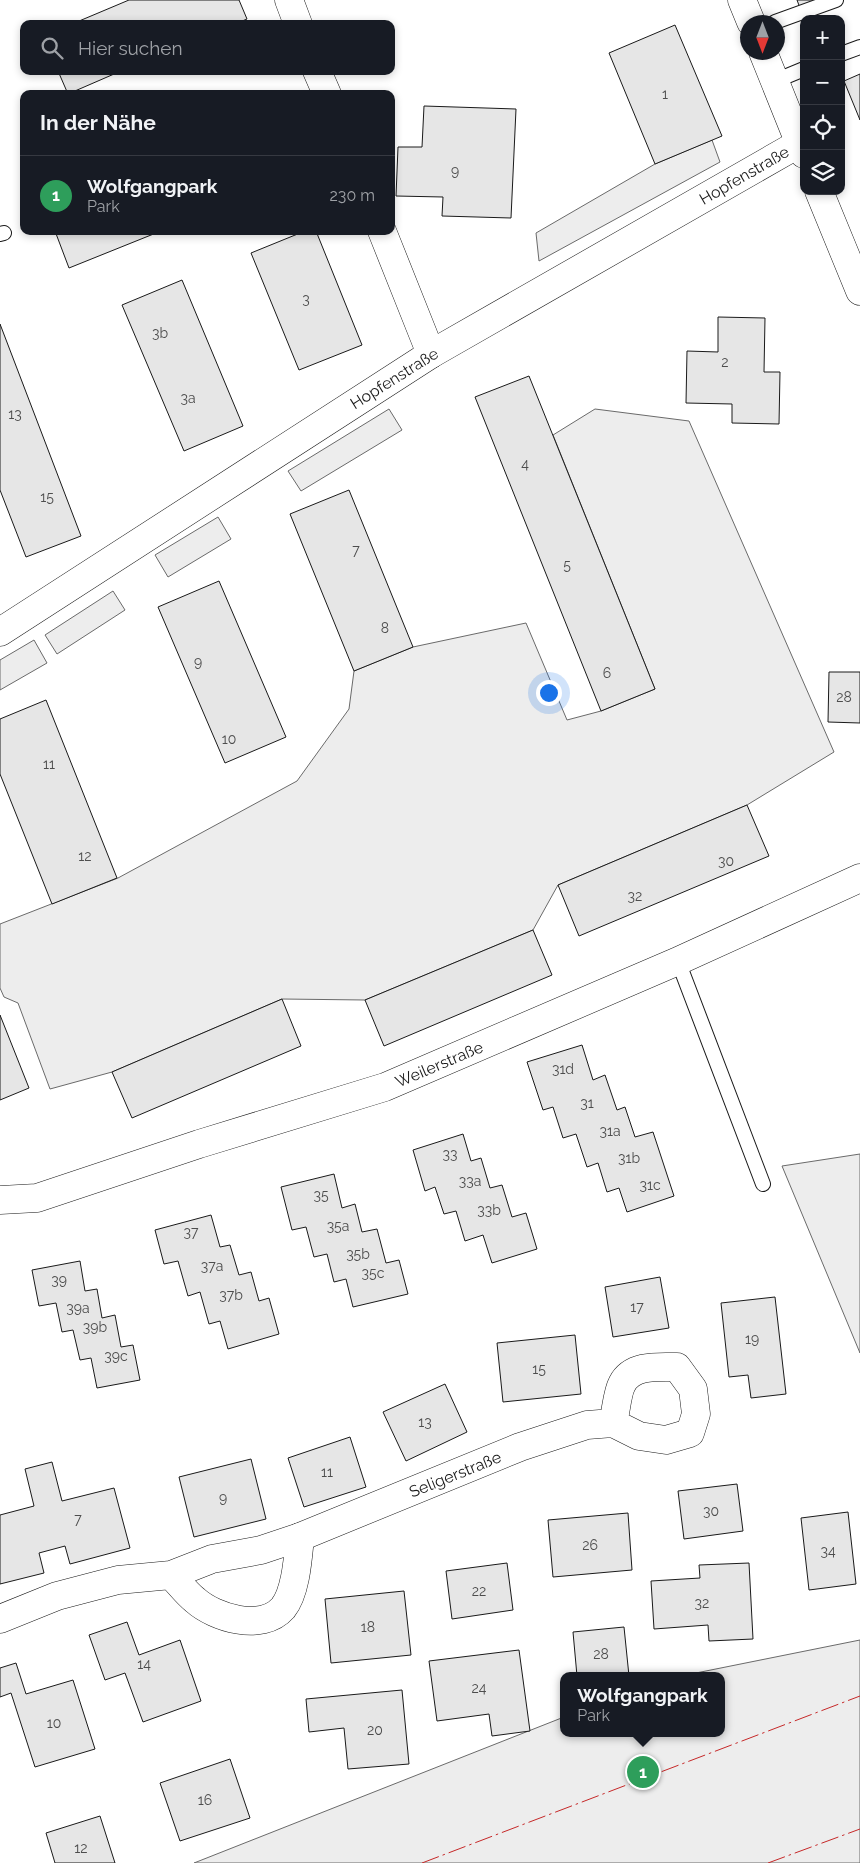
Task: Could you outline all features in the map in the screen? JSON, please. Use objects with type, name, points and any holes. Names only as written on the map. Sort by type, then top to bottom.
[{"type":"street","points":[[289,0],[296,20]]},
{"type":"street","points":[[742,0],[748,15]]},
{"type":"street","points":[[766,60],[800,143]]},
{"type":"street","points":[[319,75],[325,90]]},
{"type":"street","name":"Hopfenstraße","points":[[0,632],[431,354],[800,149]]},
{"type":"street","points":[[821,195],[857,276]]},
{"type":"street","points":[[384,235],[431,354]]},
{"type":"street","name":"Weilerstraße","points":[[0,1200],[37,1198],[199,1144],[385,1087],[678,961],[860,878]]},
{"type":"street","name":"Seligerstraße","points":[[0,1619],[56,1596],[118,1580],[171,1575],[212,1559],[261,1550],[300,1537],[520,1448],[587,1425],[613,1422]]},
{"type":"street","points":[[171,1575],[196,1602],[228,1618],[255,1621],[265,1620],[283,1608],[294,1583],[300,1537]]},
{"type":"lane","points":[[785,18],[836,0]]},
{"type":"lane","points":[[845,53],[860,47]]},
{"type":"lane","points":[[775,81],[800,71]]},
{"type":"lane","points":[[678,961],[763,1184]]},
{"type":"shaded area","points":[[712,140],[720,162],[539,261],[536,233],[655,164]]},
{"type":"shaded area","points":[[389,409],[402,430],[301,491],[288,471]]},
{"type":"shaded area","points":[[595,409],[689,421],[834,752],[747,805],[558,885],[533,930],[365,1000],[282,999],[112,1072],[50,1089],[18,1003],[4,997],[0,988],[0,924],[118,878],[297,781],[349,709],[354,671],[413,647],[526,623],[567,720],[601,711],[655,689],[553,435]]},
{"type":"shaded area","points":[[218,517],[231,539],[168,577],[155,555]]},
{"type":"shaded area","points":[[113,591],[125,610],[57,654],[45,635]]},
{"type":"shaded area","points":[[34,640],[47,663],[0,690],[0,660]]},
{"type":"shaded area","points":[[860,1154],[860,1353],[782,1166]]},
{"type":"shaded area","points":[[860,1640],[860,1863],[194,1863],[560,1719],[560,1737],[725,1737],[725,1672],[701,1672]]},
{"type":"building","points":[[129,0],[239,0],[247,19],[245,20],[82,20]]},
{"type":"building","points":[[797,0],[819,0],[800,8]]},
{"type":"building","points":[[675,25],[722,136],[655,164],[609,53]]},
{"type":"building","points":[[860,74],[860,120],[845,83],[845,81]]},
{"type":"building","points":[[60,75],[112,75],[77,90],[66,90]]},
{"type":"building","points":[[424,106],[516,109],[511,218],[442,216],[443,197],[396,196],[398,147],[422,147]]},
{"type":"building","points":[[57,235],[151,235],[69,268]]},
{"type":"building","points":[[295,235],[318,235],[362,345],[299,370],[251,253]]},
{"type":"building","points":[[182,280],[243,426],[184,451],[122,305]]},
{"type":"building","points":[[718,317],[765,318],[764,372],[780,372],[779,424],[732,423],[732,404],[686,403],[687,351],[718,352]]},
{"type":"building","points":[[0,324],[81,536],[26,557],[0,490]]},
{"type":"building","points":[[529,376],[655,689],[601,711],[475,397]]},
{"type":"building","points":[[349,490],[413,647],[354,671],[290,514]]},
{"type":"building","points":[[219,581],[286,737],[225,763],[158,607]]},
{"type":"building","points":[[829,672],[860,672],[860,723],[828,722]]},
{"type":"building","points":[[46,700],[117,878],[52,904],[0,774],[0,719]]},
{"type":"building","points":[[747,805],[769,856],[579,936],[558,885]]},
{"type":"building","points":[[533,930],[552,975],[384,1046],[365,1000]]},
{"type":"building","points":[[282,999],[301,1046],[132,1118],[112,1072]]},
{"type":"building","points":[[0,1015],[29,1088],[0,1100]]},
{"type":"building","points":[[582,1045],[593,1080],[605,1075],[617,1110],[625,1107],[635,1137],[653,1132],[674,1196],[627,1212],[619,1188],[607,1192],[598,1163],[587,1167],[576,1134],[563,1138],[553,1107],[543,1110],[527,1062]]},
{"type":"building","points":[[463,1134],[471,1161],[481,1158],[490,1188],[502,1185],[512,1217],[526,1213],[537,1249],[492,1263],[483,1235],[465,1241],[456,1211],[444,1214],[435,1187],[425,1191],[413,1150]]},
{"type":"building","points":[[334,1174],[342,1208],[355,1204],[362,1232],[377,1229],[386,1263],[399,1260],[408,1294],[353,1307],[346,1279],[334,1282],[327,1254],[314,1257],[306,1227],[292,1230],[281,1187]]},
{"type":"building","points":[[211,1215],[220,1247],[230,1245],[239,1275],[251,1272],[259,1301],[269,1298],[279,1334],[228,1349],[220,1321],[209,1324],[200,1292],[188,1296],[178,1261],[164,1264],[155,1230]]},
{"type":"building","points":[[80,1261],[85,1291],[97,1289],[102,1318],[115,1315],[121,1347],[133,1345],[140,1380],[97,1388],[91,1358],[80,1360],[73,1330],[62,1332],[56,1303],[39,1306],[32,1270]]},
{"type":"building","points":[[660,1277],[669,1328],[613,1337],[605,1287]]},
{"type":"building","points":[[775,1297],[786,1394],[751,1398],[748,1375],[729,1377],[721,1303]]},
{"type":"building","points":[[575,1335],[581,1394],[503,1402],[497,1343]]},
{"type":"building","points":[[445,1384],[467,1432],[406,1461],[383,1412]]},
{"type":"building","points":[[350,1437],[366,1487],[304,1507],[288,1458]]},
{"type":"building","points":[[251,1459],[266,1519],[194,1537],[179,1477]]},
{"type":"building","points":[[52,1462],[62,1501],[114,1488],[130,1548],[70,1564],[65,1546],[39,1553],[44,1573],[0,1584],[0,1515],[34,1506],[25,1469]]},
{"type":"building","points":[[737,1484],[743,1531],[684,1539],[678,1491]]},
{"type":"building","points":[[848,1512],[856,1584],[809,1590],[801,1518]]},
{"type":"building","points":[[628,1513],[632,1570],[553,1577],[548,1520]]},
{"type":"building","points":[[507,1563],[513,1610],[452,1619],[446,1571]]},
{"type":"building","points":[[749,1563],[753,1639],[709,1641],[708,1625],[654,1629],[651,1581],[700,1578],[699,1565]]},
{"type":"building","points":[[404,1591],[411,1655],[331,1663],[325,1599]]},
{"type":"building","points":[[127,1622],[139,1655],[180,1640],[201,1701],[143,1722],[125,1673],[105,1680],[89,1635]]},
{"type":"building","points":[[624,1627],[629,1672],[577,1672],[573,1632]]},
{"type":"building","points":[[519,1650],[530,1731],[492,1736],[489,1714],[437,1721],[429,1661]]},
{"type":"building","points":[[16,1663],[26,1694],[73,1680],[95,1749],[35,1767],[11,1693],[0,1697],[0,1668]]},
{"type":"building","points":[[402,1690],[409,1764],[348,1769],[344,1728],[309,1732],[306,1699]]},
{"type":"building","points":[[230,1759],[250,1818],[180,1841],[160,1783]]},
{"type":"building","points":[[100,1816],[115,1863],[55,1863],[46,1833]]},
{"type":"power","points":[[422,1863],[860,1696]]},
{"type":"power","points":[[768,1863],[860,1829]]},
{"type":"place","name":"Wolfgangpark","points":[[643,1772]]}]
